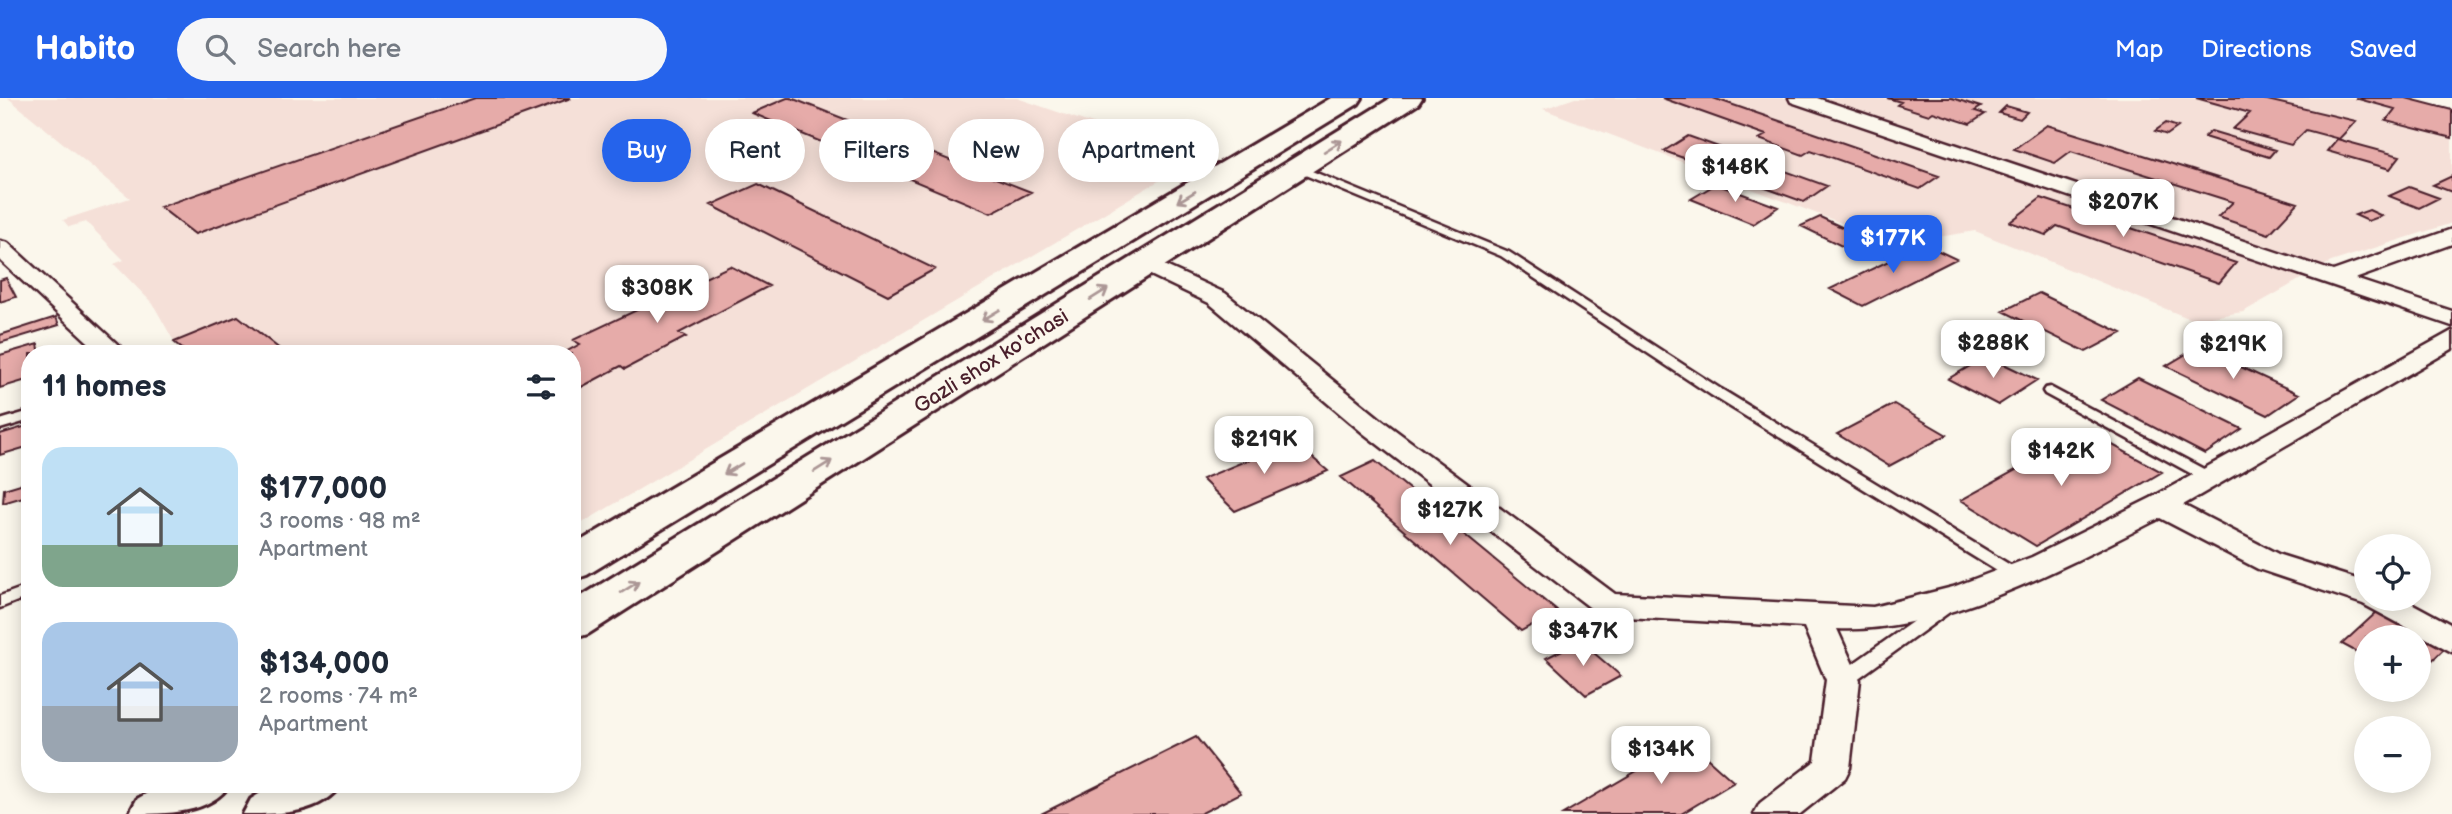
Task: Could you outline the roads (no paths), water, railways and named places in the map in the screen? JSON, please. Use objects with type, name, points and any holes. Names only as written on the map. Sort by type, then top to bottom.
[{"type":"highway","name":"Gazli shox ko'chasi","points":[[581,560],[1349,98]]},
{"type":"highway","name":"Gazli shox ko'chasi","points":[[581,618],[1409,98]]},
{"type":"highway","points":[[155,814],[190,793]]},
{"type":"highway","points":[[269,814],[302,793]]},
{"type":"street","points":[[1798,98],[2448,320]]},
{"type":"street","points":[[2332,279],[2452,236]]},
{"type":"street","points":[[4,256],[106,345]]},
{"type":"street","points":[[1146,264],[1217,298],[1373,427],[1608,605],[1873,619],[1961,596],[2043,565],[2161,505],[2448,320]]},
{"type":"street","points":[[2161,505],[2201,529],[2269,562],[2354,590]]},
{"type":"street","points":[[2399,611],[2452,640]]},
{"type":"street","points":[[1773,814],[1832,768],[1843,680],[1815,614]]},
{"type":"lane","points":[[1297,168],[1505,254],[1716,392],[2015,575]]},
{"type":"lane","points":[[2050,391],[2208,477]]},
{"type":"lane","points":[[0,425],[21,418]]},
{"type":"lane","points":[[0,601],[21,593]]},
{"type":"lane","points":[[1843,680],[1961,596]]}]
